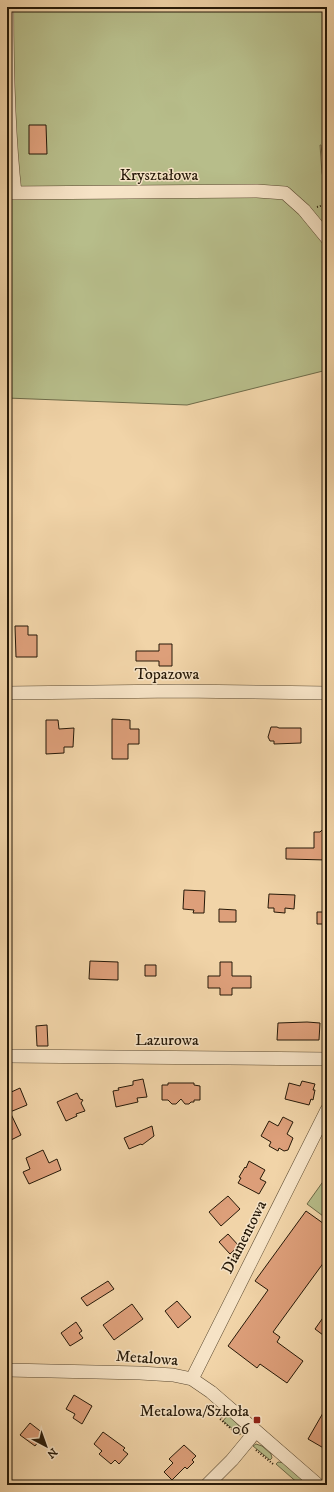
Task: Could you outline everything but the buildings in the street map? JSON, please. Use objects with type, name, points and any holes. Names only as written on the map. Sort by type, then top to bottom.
[{"type":"street","points":[[7,7],[7,66],[11,193]]},
{"type":"street","name":"Kryształowa","points":[[11,193],[258,191],[286,193],[304,210],[327,238]]},
{"type":"street","name":"Topazowa","points":[[7,692],[179,691],[327,693]]},
{"type":"street","name":"Lazurowa","points":[[7,1056],[327,1059]]},
{"type":"street","name":"Diamentowa","points":[[192,1379],[327,1110]]},
{"type":"street","name":"Metalowa","points":[[7,1370],[167,1374],[192,1379],[211,1392],[318,1485]]},
{"type":"street","points":[[208,1485],[232,1460],[256,1431]]},
{"type":"green space","points":[[7,7],[327,7],[327,370],[187,405],[7,398]],"holes":[[[321,145],[326,190],[322,173]]]},
{"type":"green space","points":[[327,1176],[327,1219],[307,1204]]},
{"type":"green space","points":[[228,1415],[239,1426],[241,1432],[240,1435],[223,1421]]},
{"type":"green space","points":[[256,1444],[262,1446],[271,1454],[272,1458],[270,1460],[253,1446]]},
{"type":"green space","points":[[278,1462],[285,1463],[310,1485],[300,1485],[276,1464]]},
{"type":"place","name":"Metalowa/Szkoła 06","points":[[257,1420]]}]
